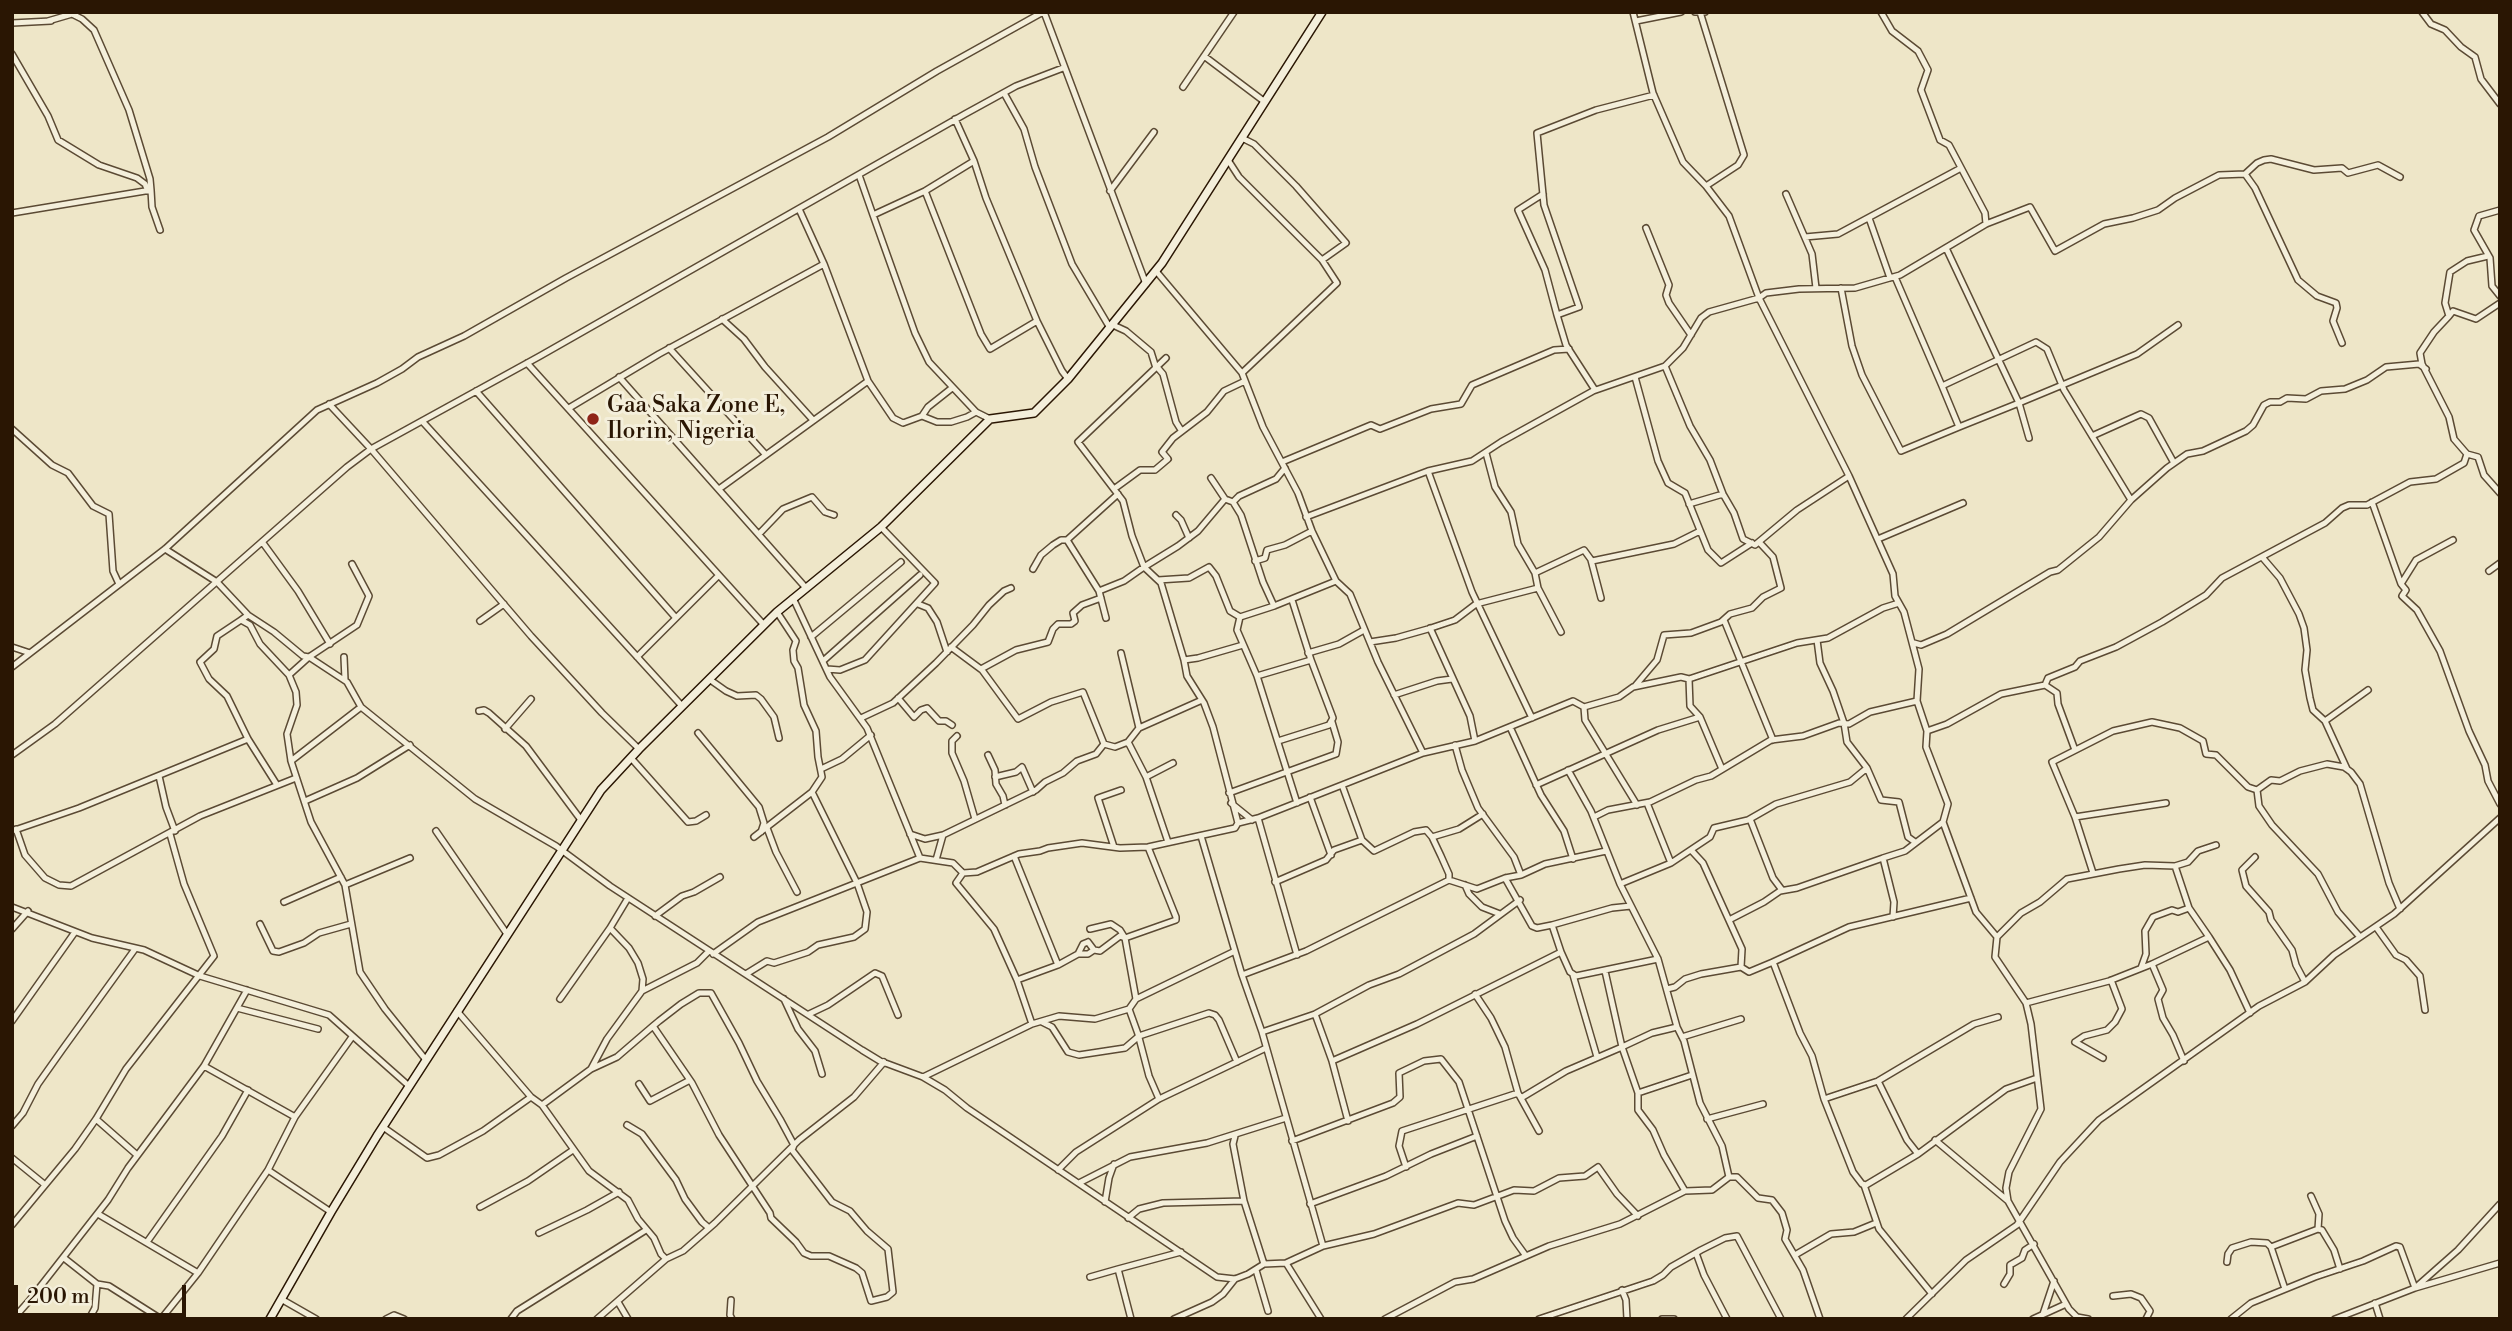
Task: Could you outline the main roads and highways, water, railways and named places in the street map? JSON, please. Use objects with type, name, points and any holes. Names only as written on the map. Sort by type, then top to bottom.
[{"type":"place","name":"Gaa Saka Zone E, Ilorin, Nigeria","points":[[593,419]]}]
